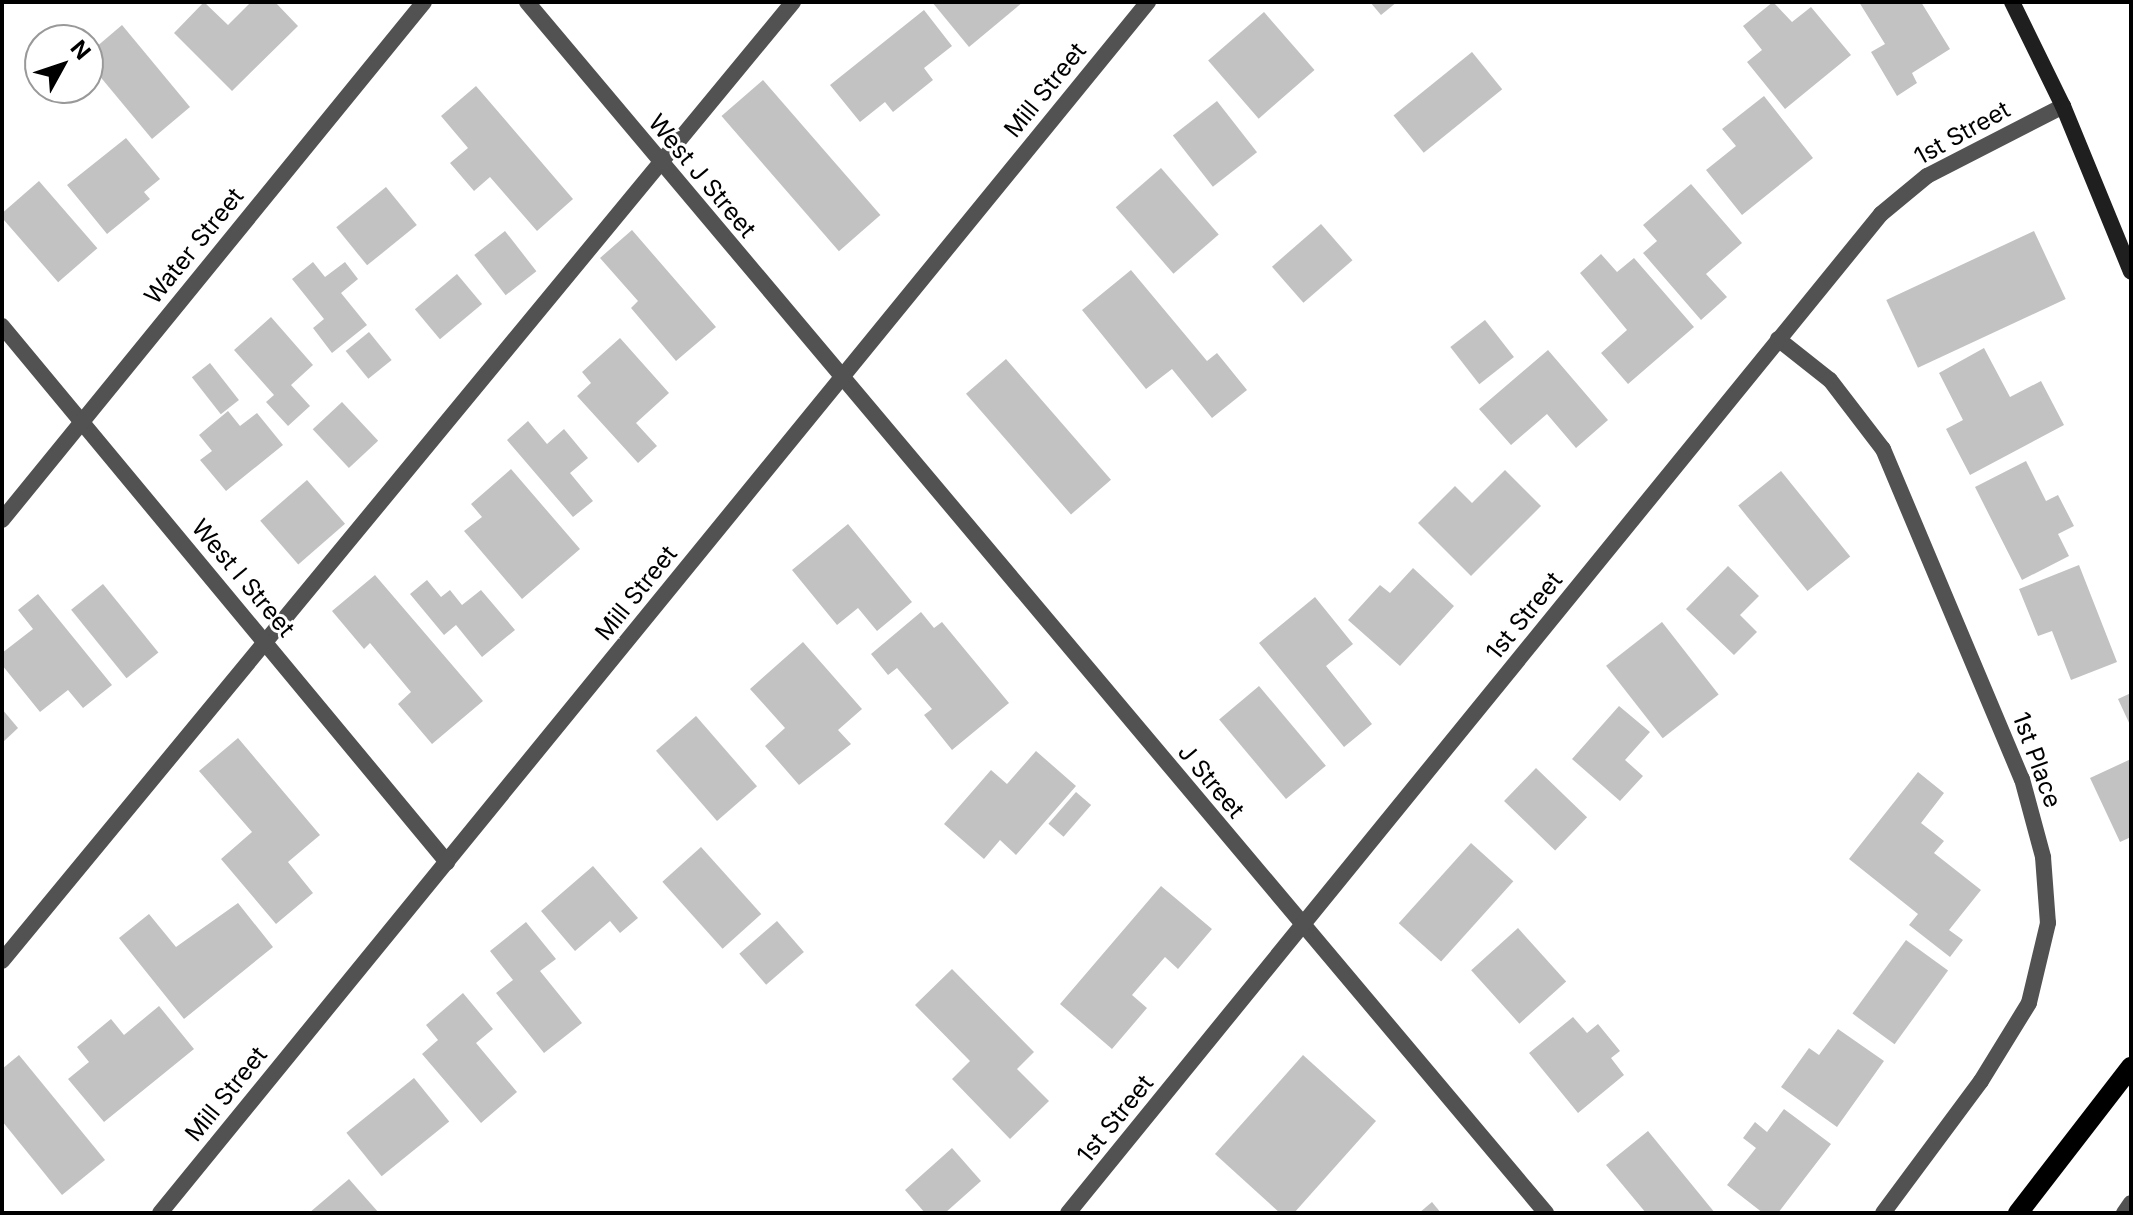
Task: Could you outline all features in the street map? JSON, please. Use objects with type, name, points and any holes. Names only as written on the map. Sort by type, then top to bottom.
[{"type":"main road","points":[[2012,2],[2063,106],[2131,272]]},
{"type":"main road","points":[[2018,1213],[2131,1067]]},
{"type":"street","name":"Water Street","points":[[2,520],[424,2]]},
{"type":"street","name":"West J Street","points":[[527,2],[841,378]]},
{"type":"street","points":[[2,961],[662,167],[793,2]]},
{"type":"street","name":"Mill Street","points":[[160,1213],[1148,2]]},
{"type":"street","name":"1st Street","points":[[1068,1213],[1881,214],[1927,176],[2063,106]]},
{"type":"street","name":"West I Street","points":[[2,326],[447,862]]},
{"type":"street","name":"1st Place","points":[[1778,339],[1830,380],[1883,449],[2022,779],[2043,857],[2048,923],[2029,1003],[1981,1081],[1883,1213]]},
{"type":"street","name":"J Street","points":[[841,378],[1546,1213]]},
{"type":"street","points":[[2124,1213],[2131,1203]]},
{"type":"building","points":[[204,2],[228,25],[251,2],[275,2],[298,26],[232,91],[174,33]]},
{"type":"building","points":[[932,2],[1023,2],[969,47]]},
{"type":"building","points":[[1370,2],[1397,2],[1381,15]]},
{"type":"building","points":[[1773,2],[1792,22],[1811,7],[1851,55],[1785,109],[1747,62],[1762,50],[1743,26]]},
{"type":"building","points":[[1859,2],[1921,2],[1950,49],[1912,73],[1917,83],[1897,96],[1871,52],[1885,44]]},
{"type":"building","points":[[924,10],[952,46],[924,68],[933,80],[893,112],[885,102],[860,122],[830,85]]},
{"type":"building","points":[[1264,12],[1315,70],[1259,119],[1208,61]]},
{"type":"building","points":[[122,25],[190,107],[152,139],[104,81],[104,40]]},
{"type":"building","points":[[1472,52],[1502,89],[1424,153],[1394,116]]},
{"type":"building","points":[[763,80],[880,215],[839,251],[721,116]]},
{"type":"building","points":[[476,86],[573,199],[537,231],[490,177],[474,191],[450,163],[468,148],[441,116]]},
{"type":"building","points":[[1764,96],[1813,158],[1742,215],[1706,170],[1736,146],[1722,129]]},
{"type":"building","points":[[1217,101],[1257,152],[1213,187],[1173,135]]},
{"type":"building","points":[[126,138],[160,179],[144,192],[150,199],[107,234],[67,185]]},
{"type":"building","points":[[1161,168],[1219,234],[1173,274],[1116,207]]},
{"type":"building","points":[[39,181],[97,248],[58,282],[2,218],[2,213]]},
{"type":"building","points":[[1691,184],[1742,243],[1706,274],[1727,297],[1701,320],[1643,253],[1657,241],[1643,225]]},
{"type":"building","points":[[386,187],[417,225],[367,265],[336,227]]},
{"type":"building","points":[[1321,224],[1352,260],[1303,303],[1272,267]]},
{"type":"building","points":[[632,230],[716,327],[676,361],[631,308],[638,301],[600,258]]},
{"type":"building","points":[[505,231],[536,271],[506,295],[474,255]]},
{"type":"building","points":[[2034,231],[2066,299],[1918,368],[1886,300]]},
{"type":"building","points":[[1601,254],[1617,272],[1634,258],[1694,327],[1628,384],[1601,353],[1627,330],[1580,273]]},
{"type":"building","points":[[313,262],[325,277],[345,262],[358,279],[341,293],[367,325],[332,353],[313,328],[324,319],[292,279]]},
{"type":"building","points":[[1131,270],[1207,361],[1217,353],[1247,390],[1212,418],[1172,369],[1146,389],[1082,310]]},
{"type":"building","points":[[457,274],[482,304],[440,339],[415,309]]},
{"type":"building","points":[[271,317],[313,365],[291,385],[310,406],[288,426],[266,402],[274,395],[234,350]]},
{"type":"building","points":[[1485,320],[1514,357],[1479,384],[1450,347]]},
{"type":"building","points":[[369,332],[392,360],[368,379],[346,351]]},
{"type":"building","points":[[620,338],[669,393],[636,423],[657,446],[638,463],[577,396],[591,383],[582,372]]},
{"type":"building","points":[[1984,348],[2010,397],[2041,381],[2064,425],[1970,475],[1946,429],[1963,420],[1939,373]]},
{"type":"building","points":[[1548,350],[1608,420],[1576,448],[1547,414],[1511,445],[1479,409]]},
{"type":"building","points":[[1006,359],[1111,480],[1071,515],[966,394]]},
{"type":"building","points":[[210,363],[239,400],[221,414],[192,377]]},
{"type":"building","points":[[342,402],[378,441],[349,468],[313,429]]},
{"type":"building","points":[[228,411],[240,426],[257,413],[283,445],[226,491],[200,460],[212,451],[199,435]]},
{"type":"building","points":[[528,421],[547,444],[564,429],[588,458],[570,473],[593,501],[573,517],[507,440]]},
{"type":"building","points":[[2026,461],[2046,501],[2058,495],[2074,526],[2058,534],[2069,556],[2022,580],[1975,487]]},
{"type":"building","points":[[511,469],[580,549],[522,599],[464,531],[482,517],[471,504]]},
{"type":"building","points":[[1505,470],[1541,506],[1471,576],[1418,523],[1455,486],[1472,503]]},
{"type":"building","points":[[1781,471],[1850,556],[1807,591],[1738,506]]},
{"type":"building","points":[[307,480],[345,524],[298,564],[260,521]]},
{"type":"building","points":[[848,524],[912,602],[877,631],[858,608],[837,625],[792,570]]},
{"type":"building","points":[[2079,565],[2117,662],[2071,680],[2052,631],[2038,636],[2019,589]]},
{"type":"building","points":[[1728,566],[1759,596],[1740,615],[1757,632],[1734,655],[1686,609]]},
{"type":"building","points":[[1413,568],[1454,606],[1400,666],[1348,620],[1380,585],[1390,593]]},
{"type":"building","points":[[375,575],[483,701],[432,744],[398,704],[411,692],[370,643],[364,649],[332,611]]},
{"type":"building","points":[[427,580],[441,597],[450,590],[462,605],[481,590],[515,630],[482,657],[456,625],[444,635],[410,594]]},
{"type":"building","points":[[103,584],[158,652],[127,678],[71,610]]},
{"type":"building","points":[[38,594],[112,685],[83,708],[68,690],[40,712],[2,665],[2,653],[33,629],[18,610]]},
{"type":"building","points":[[1315,597],[1353,644],[1326,666],[1372,724],[1344,747],[1259,643]]},
{"type":"building","points":[[921,612],[934,628],[942,622],[1009,703],[952,750],[924,715],[932,709],[897,668],[888,675],[871,654]]},
{"type":"building","points":[[1662,622],[1719,694],[1663,738],[1606,666]]},
{"type":"building","points":[[803,642],[862,709],[838,730],[851,744],[799,785],[765,746],[785,728],[750,689]]},
{"type":"building","points":[[1259,686],[1326,766],[1286,799],[1219,719]]},
{"type":"building","points":[[2131,693],[2131,727],[2118,699]]},
{"type":"building","points":[[1619,706],[1650,732],[1625,760],[1643,776],[1620,801],[1572,759]]},
{"type":"building","points":[[2,709],[18,728],[2,743]]},
{"type":"building","points":[[696,716],[757,786],[717,821],[656,751]]},
{"type":"building","points":[[238,738],[320,835],[288,862],[313,893],[276,924],[221,859],[252,832],[199,771]]},
{"type":"building","points":[[1036,751],[1076,786],[1016,855],[1000,840],[984,859],[944,824],[991,770],[1007,784]]},
{"type":"building","points":[[2131,759],[2131,837],[2120,842],[2090,778]]},
{"type":"building","points":[[1536,768],[1587,817],[1555,850],[1504,801]]},
{"type":"building","points":[[1918,772],[1944,793],[1921,823],[1944,841],[1934,853],[1981,890],[1949,930],[1963,940],[1950,957],[1909,925],[1918,914],[1849,859]]},
{"type":"building","points":[[1076,792],[1091,805],[1064,837],[1048,824]]},
{"type":"building","points":[[1471,843],[1513,881],[1441,961],[1399,923]]},
{"type":"building","points":[[701,847],[761,914],[723,949],[662,882]]},
{"type":"building","points":[[593,866],[638,918],[620,933],[610,921],[575,951],[541,911]]},
{"type":"building","points":[[1161,886],[1212,929],[1178,969],[1165,957],[1132,995],[1147,1008],[1112,1049],[1060,1004]]},
{"type":"building","points":[[238,903],[273,947],[184,1019],[119,938],[149,914],[176,947]]},
{"type":"building","points":[[777,921],[804,952],[766,985],[739,954]]},
{"type":"building","points":[[526,922],[556,959],[540,971],[582,1023],[544,1053],[496,993],[513,980],[490,951]]},
{"type":"building","points":[[1518,928],[1566,982],[1519,1024],[1471,970]]},
{"type":"building","points":[[1906,940],[1948,971],[1895,1044],[1853,1014]]},
{"type":"building","points":[[952,969],[1034,1052],[1017,1069],[1049,1101],[1010,1139],[952,1079],[970,1061],[915,1005]]},
{"type":"building","points":[[463,993],[493,1029],[476,1043],[517,1092],[481,1123],[422,1054],[438,1040],[426,1025]]},
{"type":"building","points":[[159,1006],[194,1049],[104,1122],[68,1079],[89,1062],[77,1047],[111,1019],[124,1035]]},
{"type":"building","points":[[1573,1017],[1587,1033],[1598,1024],[1620,1051],[1611,1058],[1624,1075],[1578,1113],[1529,1053]]},
{"type":"building","points":[[1838,1029],[1884,1061],[1837,1127],[1781,1087],[1809,1048],[1819,1055]]},
{"type":"building","points":[[19,1055],[105,1160],[62,1195],[2,1121],[2,1069]]},
{"type":"building","points":[[1303,1055],[1376,1121],[1294,1213],[1280,1213],[1215,1154]]},
{"type":"building","points":[[414,1078],[449,1122],[382,1176],[346,1133]]},
{"type":"building","points":[[1784,1109],[1831,1144],[1778,1213],[1763,1213],[1727,1185],[1756,1148],[1743,1138],[1755,1122],[1767,1132]]},
{"type":"building","points":[[1648,1131],[1715,1213],[1646,1213],[1606,1165]]},
{"type":"building","points":[[952,1148],[981,1181],[945,1213],[925,1213],[905,1190]]},
{"type":"building","points":[[349,1179],[379,1213],[309,1213]]},
{"type":"building","points":[[1432,1202],[1441,1213],[1419,1213]]}]
